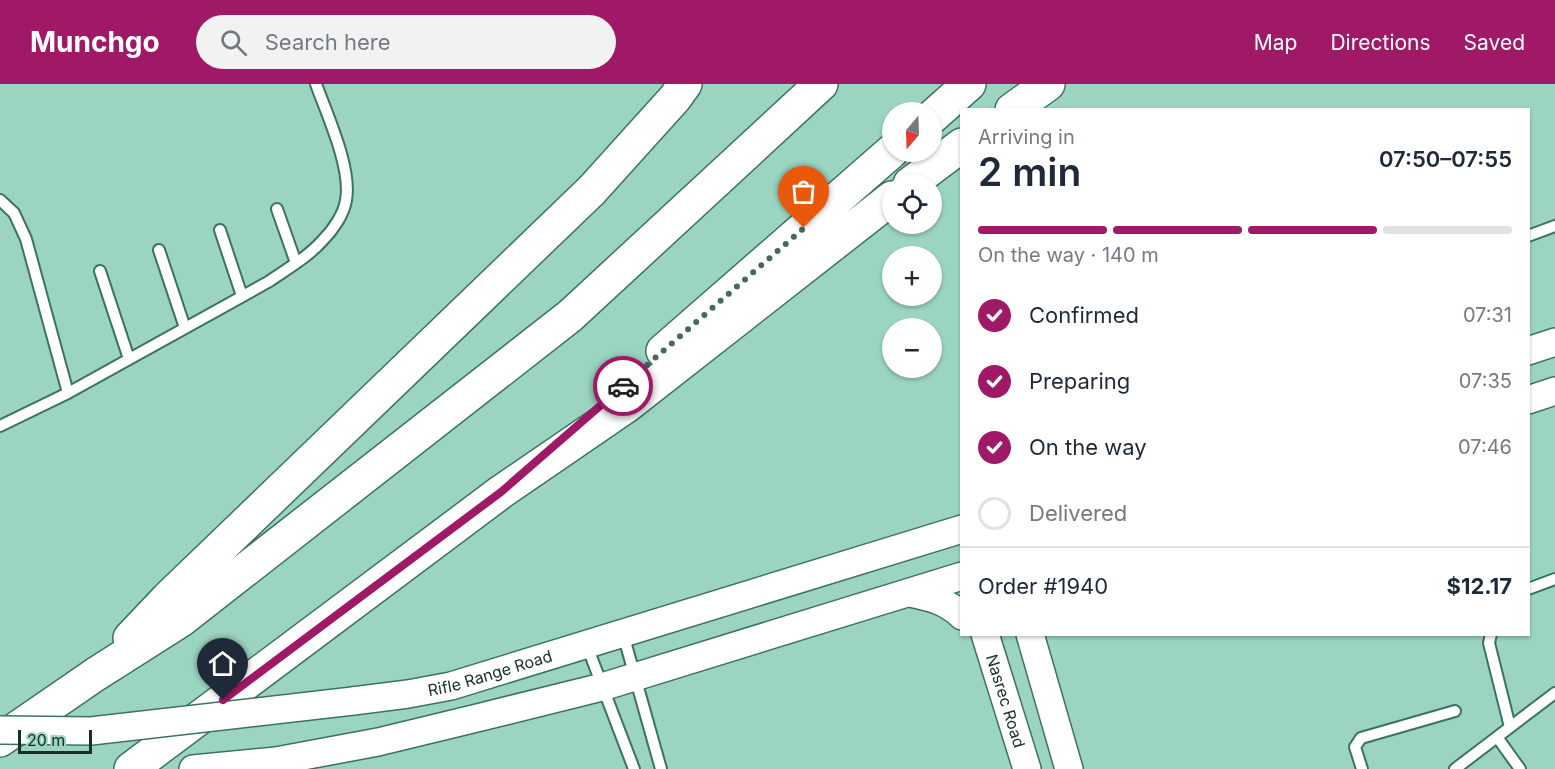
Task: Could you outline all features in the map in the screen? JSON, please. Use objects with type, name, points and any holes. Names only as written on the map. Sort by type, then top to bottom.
[{"type":"highway","points":[[96,674],[168,598],[592,190],[685,84]]},
{"type":"highway","points":[[0,740],[96,674],[181,620],[570,316],[821,84]]},
{"type":"highway","points":[[942,108],[969,84]]},
{"type":"highway","points":[[1015,108],[1048,84]]},
{"type":"highway","points":[[923,174],[960,146]]},
{"type":"highway","points":[[501,492],[882,160]]},
{"type":"highway","points":[[131,769],[501,492],[625,407],[882,206]]},
{"type":"main road","points":[[1530,350],[1555,342]]},
{"type":"main road","points":[[1530,398],[1555,391]]},
{"type":"main road","points":[[957,530],[960,547]]},
{"type":"main road","name":"Rifle Range Road","points":[[0,730],[91,731],[354,701],[451,686],[957,530]]},
{"type":"main road","points":[[193,769],[276,761],[378,742],[602,687],[960,577]]},
{"type":"main road","points":[[910,593],[943,601],[960,614]]},
{"type":"main road","points":[[975,636],[996,671]]},
{"type":"main road","name":"Nasrec Road","points":[[986,636],[1027,769]]},
{"type":"main road","points":[[1031,636],[1069,769]]},
{"type":"lane","points":[[0,426],[68,393],[242,296],[296,263],[324,240],[341,214],[346,201],[346,188],[343,161],[316,84]]},
{"type":"lane","points":[[0,200],[14,213],[26,239],[68,393]]},
{"type":"lane","points":[[277,209],[296,263]]},
{"type":"lane","points":[[1530,235],[1555,226]]},
{"type":"lane","points":[[220,230],[242,296]]},
{"type":"lane","points":[[159,250],[185,328]]},
{"type":"lane","points":[[100,271],[129,359]]},
{"type":"lane","points":[[1530,588],[1555,579]]},
{"type":"lane","points":[[623,634],[661,769]]},
{"type":"lane","points":[[1491,636],[1489,643],[1510,727]]},
{"type":"lane","points":[[586,643],[634,769]]},
{"type":"lane","points":[[1455,769],[1555,693]]},
{"type":"lane","points":[[1362,769],[1354,747],[1361,738],[1455,711]]},
{"type":"lane","points":[[1497,737],[1520,769]]},
{"type":"way so far","points":[[623,386],[804,228]]},
{"type":"route","points":[[223,700],[501,492],[623,386]]}]
